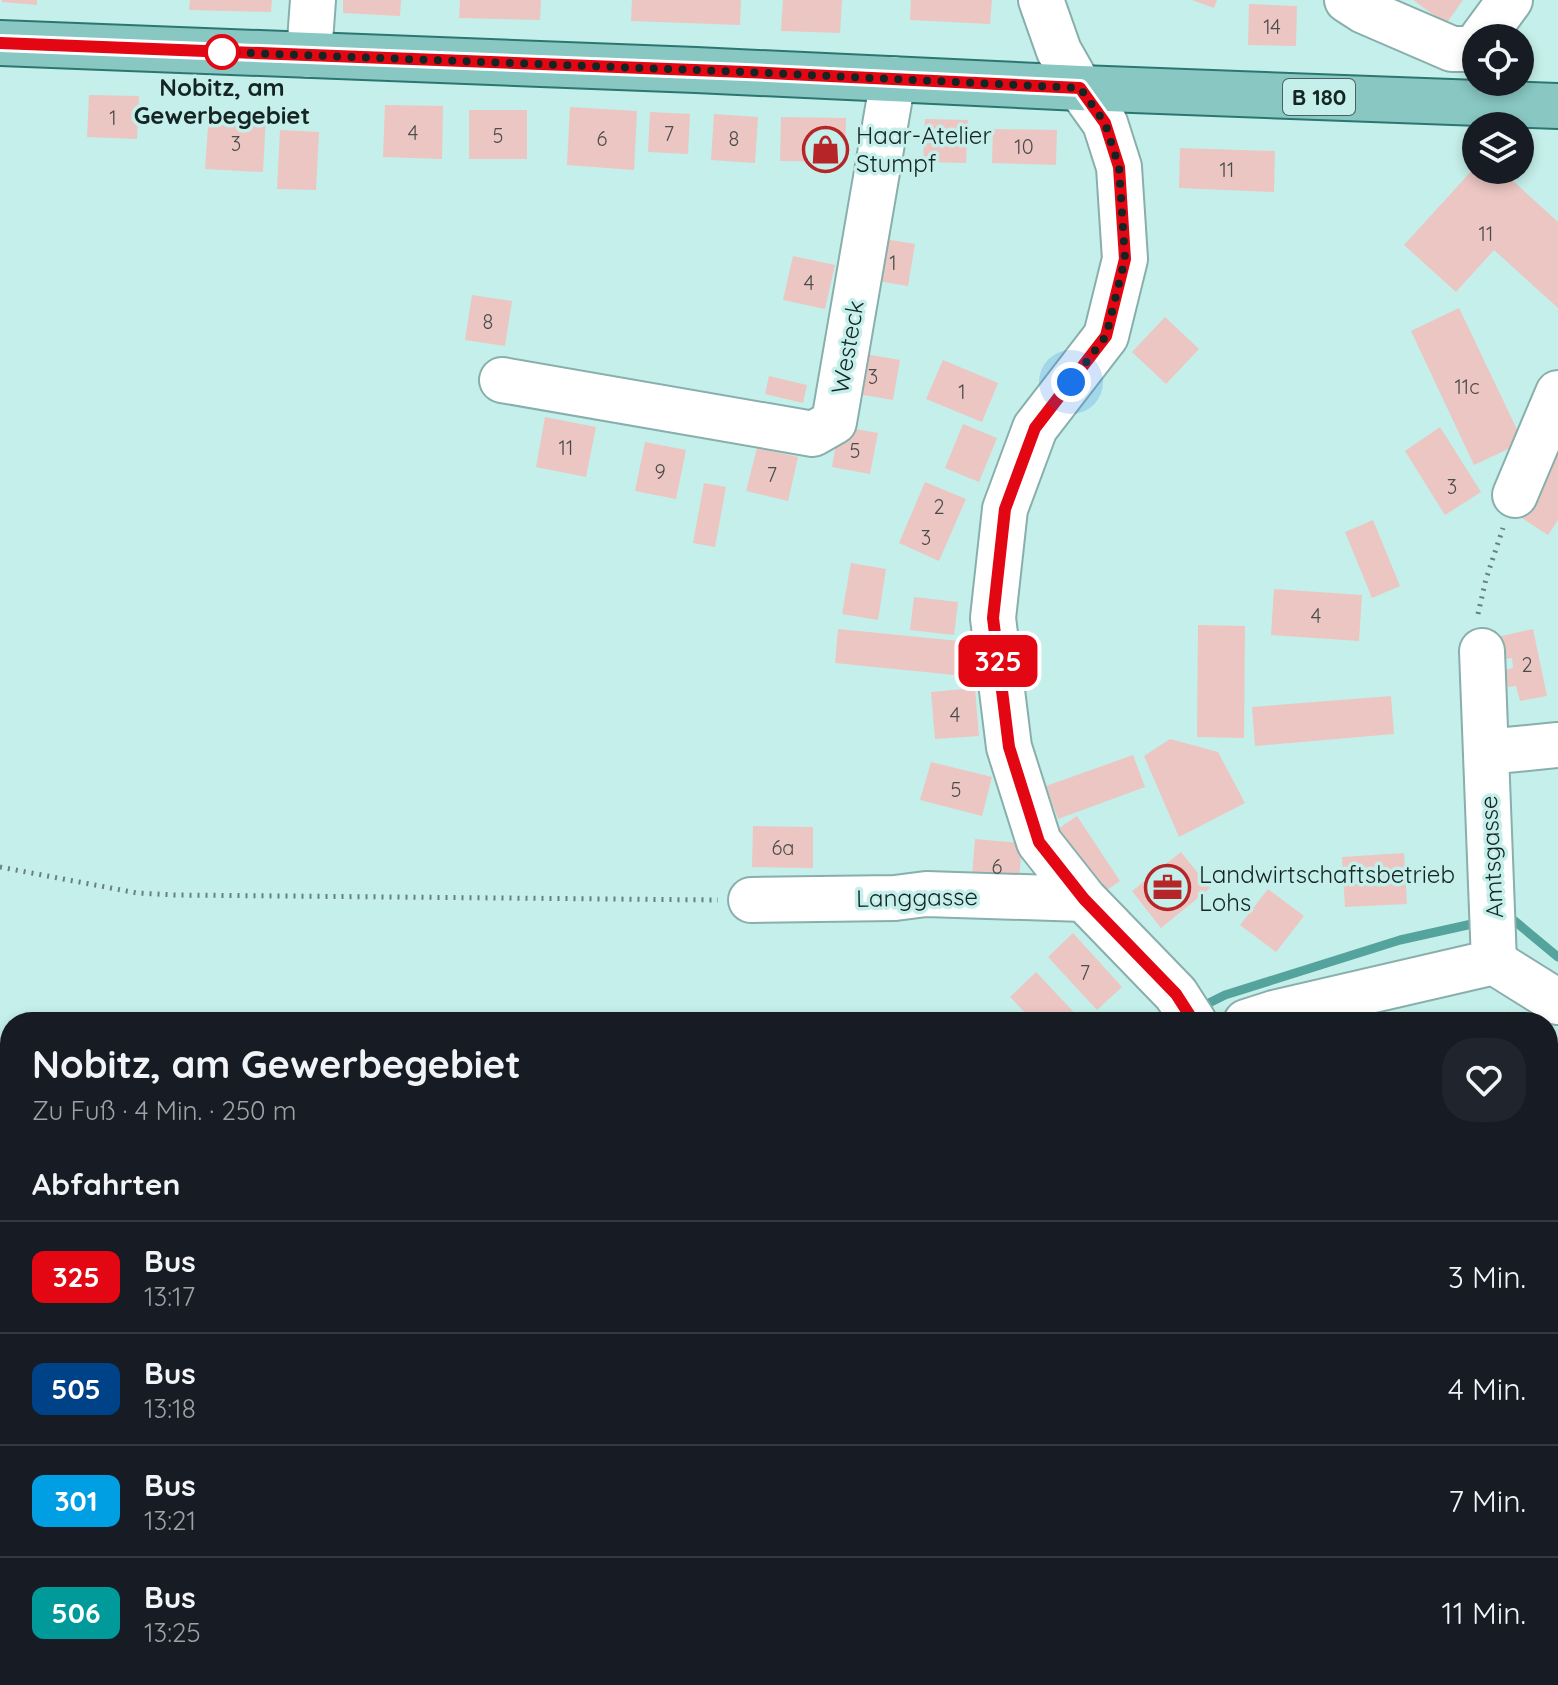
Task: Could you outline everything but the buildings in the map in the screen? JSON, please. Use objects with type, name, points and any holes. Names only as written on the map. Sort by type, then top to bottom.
[{"type":"main road","name":"B 180","points":[[0,43],[1558,106]]},
{"type":"street","points":[[309,55],[313,0]]},
{"type":"street","points":[[1041,0],[1059,51],[1105,123],[1119,167],[1125,259],[1106,336],[1035,428],[1005,509],[993,618],[1009,747],[1039,842],[1084,899],[1176,994],[1188,1012]]},
{"type":"street","points":[[1347,0],[1364,11],[1452,49],[1462,47]]},
{"type":"street","points":[[1492,24],[1510,0]]},
{"type":"street","name":"Westeck","points":[[502,380],[813,434],[834,422],[893,79]]},
{"type":"street","points":[[1477,96],[1477,104]]},
{"type":"street","points":[[1515,495],[1558,393]]},
{"type":"street","name":"Amtsgasse","points":[[1482,651],[1494,935]]},
{"type":"street","points":[[1486,752],[1558,745]]},
{"type":"street","name":"Langgasse","points":[[751,900],[895,898],[926,894],[1084,899]]},
{"type":"street","points":[[1277,1012],[1494,935],[1558,1002]]},
{"type":"path","points":[[1482,651],[1475,624],[1486,579],[1515,495]]},
{"type":"path","points":[[0,867],[137,893],[175,895],[751,900]]},
{"type":"waterway","points":[[1503,919],[1511,918],[1558,957]]},
{"type":"waterway","points":[[1197,1009],[1225,995],[1400,940],[1481,922]]},
{"type":"bus line","name":"325","points":[[0,43],[1080,88],[1105,123],[1119,167],[1125,259],[1106,336],[1035,428],[1005,509],[993,618],[1009,747],[1039,842],[1084,899],[1176,994],[1188,1012]]},
{"type":"place","name":"Nobitz, am Gewerbegebiet","points":[[222,52]]},
{"type":"place","name":"Haar-Atelier Stumpf","points":[[825,149]]},
{"type":"place","name":"Landwirtschaftsbetrieb Lohs","points":[[1168,888]]},
{"type":"route","points":[[222,52],[1080,88],[1105,123],[1119,167],[1125,259],[1106,336],[1071,382]]}]
